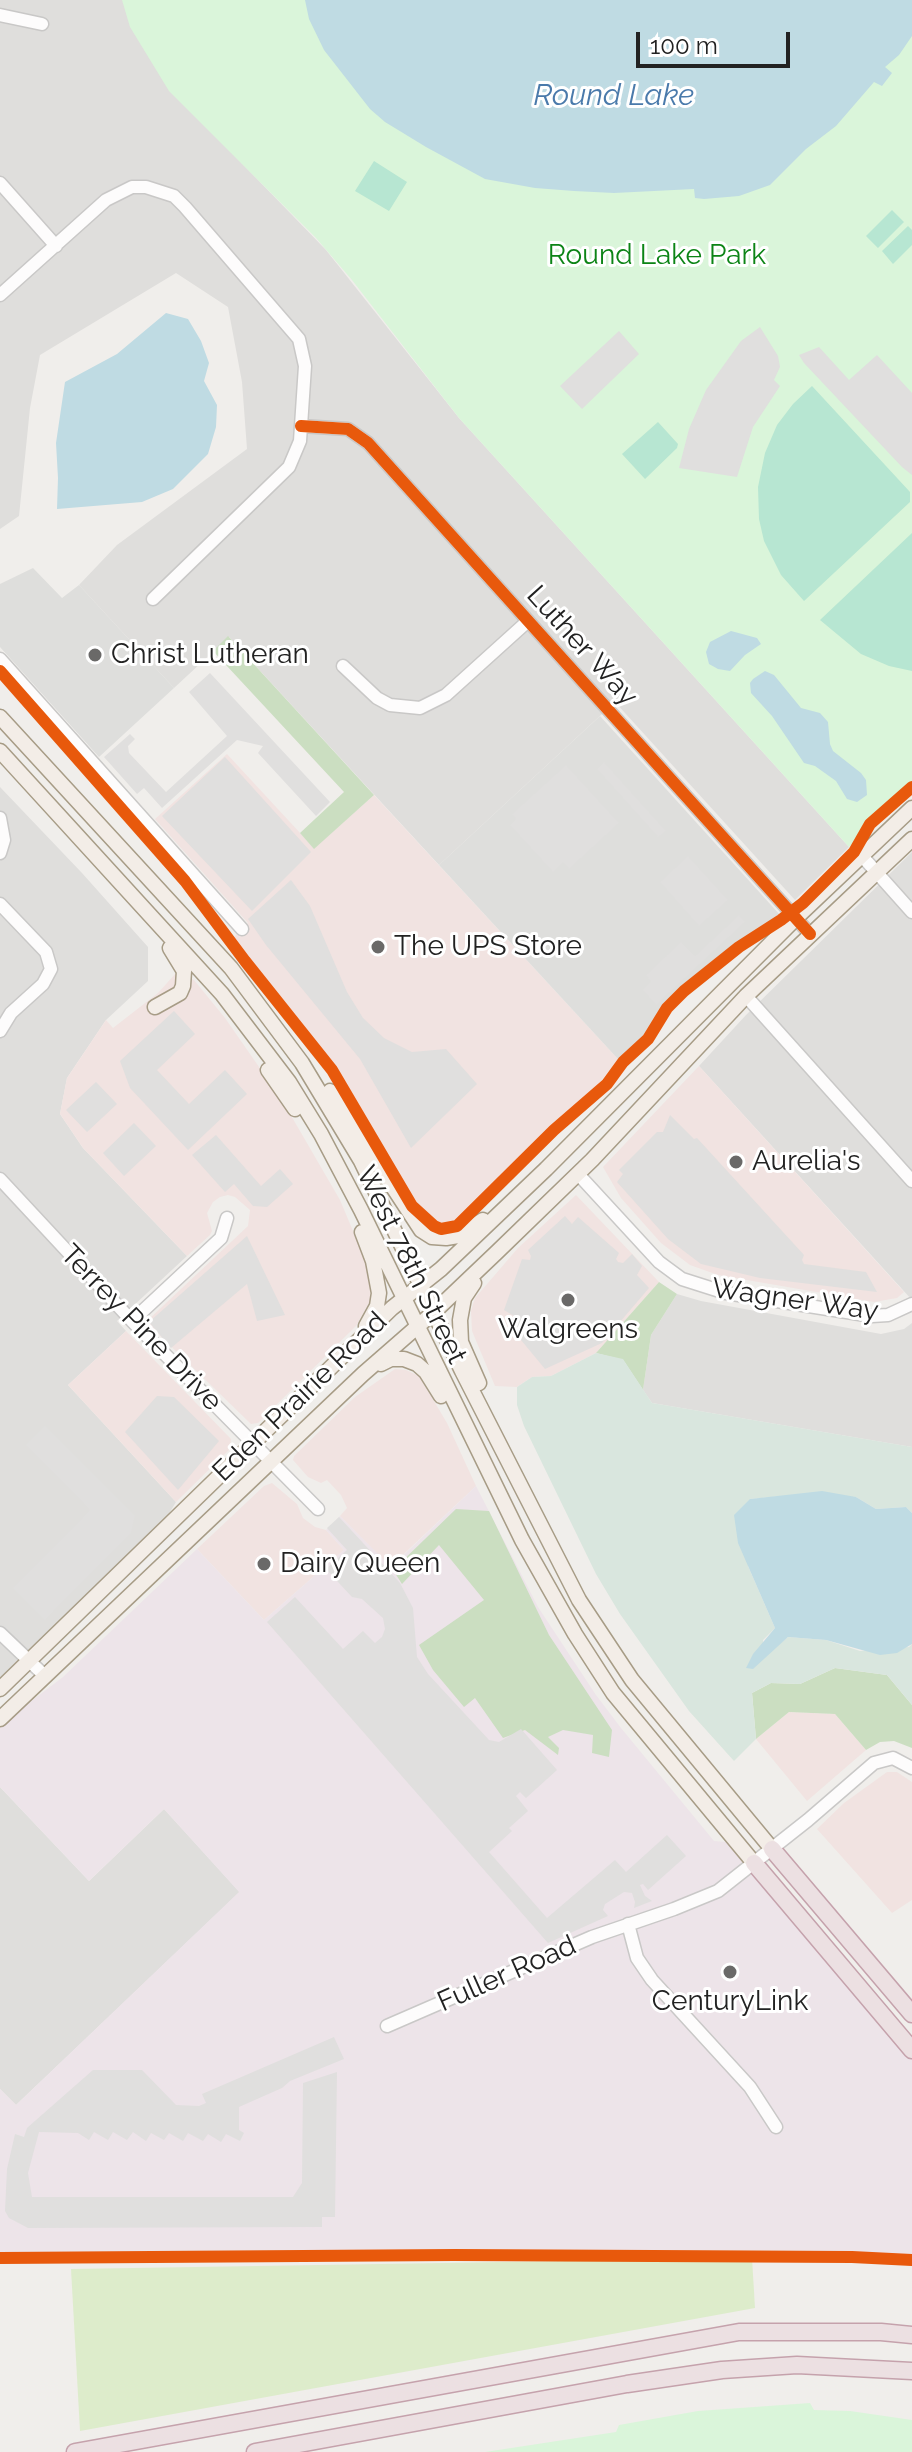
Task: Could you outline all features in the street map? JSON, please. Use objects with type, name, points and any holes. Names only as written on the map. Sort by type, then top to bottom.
[{"type":"highway","points":[[772,1849],[912,2014]]},
{"type":"highway","points":[[754,1863],[912,2050]]},
{"type":"highway","points":[[75,2452],[739,2332],[881,2332],[912,2335]]},
{"type":"highway","points":[[255,2452],[627,2384],[722,2370],[797,2365],[912,2371]]},
{"type":"main road","name":"West 78th Street","points":[[0,717],[231,968],[302,1063],[361,1161],[547,1541],[579,1600],[632,1680],[772,1849]]},
{"type":"main road","name":"West 78th Street","points":[[0,751],[222,994],[289,1082],[321,1134],[522,1540],[575,1634],[613,1693],[754,1863]]},
{"type":"main road","name":"Eden Prairie Road","points":[[0,1689],[350,1349],[618,1099],[796,918],[912,808]]},
{"type":"main road","points":[[62,819],[89,859],[181,962],[185,979],[180,993],[155,1007]]},
{"type":"main road","name":"Eden Prairie Road","points":[[0,1719],[363,1374],[485,1264],[578,1174],[746,996],[912,839]]},
{"type":"main road","points":[[222,994],[249,1042],[300,1116],[362,1232],[373,1261],[379,1293],[377,1306],[350,1349]]},
{"type":"main road","points":[[267,1013],[325,1082],[421,1230],[435,1237],[458,1236],[513,1200]]},
{"type":"main road","points":[[485,1264],[464,1298],[461,1342],[518,1463],[547,1541]]},
{"type":"main road","points":[[363,1374],[391,1359],[404,1359],[417,1364],[426,1372],[479,1454]]},
{"type":"street","points":[[0,15],[42,24]]},
{"type":"street","points":[[0,183],[56,246]]},
{"type":"street","points":[[0,295],[106,200],[132,187],[161,189],[174,196],[299,339],[305,366],[296,454],[280,478],[153,599]]},
{"type":"street","name":"Luther Way","points":[[301,426],[348,429],[359,435],[810,934]]},
{"type":"street","points":[[343,666],[377,698],[390,705],[420,708],[446,695],[528,621]]},
{"type":"street","points":[[0,659],[242,929]]},
{"type":"street","points":[[0,818],[4,840],[0,853]]},
{"type":"street","points":[[862,856],[912,912]]},
{"type":"street","points":[[0,904],[46,952],[54,970],[11,1013],[0,1031]]},
{"type":"street","points":[[746,996],[912,1181]]},
{"type":"street","name":"Wagner Way","points":[[578,1174],[631,1234],[659,1262],[682,1279],[726,1293],[872,1316],[888,1315],[912,1304]]},
{"type":"street","name":"Terrey Pine Drive","points":[[0,1179],[132,1321],[318,1509]]},
{"type":"street","points":[[132,1321],[221,1238],[227,1218]]},
{"type":"street","points":[[0,1633],[45,1676]]},
{"type":"street","name":"Fuller Road","points":[[387,2026],[592,1937],[718,1891],[874,1763],[893,1758],[912,1768]]},
{"type":"street","points":[[628,1924],[637,1958],[652,1980],[750,2087],[776,2127]]},
{"type":"shaded area","points":[[0,0],[305,0],[196,116],[326,250],[459,418],[849,847],[795,900],[615,702],[439,865],[229,637],[174,688],[79,585],[117,545],[247,449],[242,382],[228,307],[176,273],[40,355],[30,408],[19,516],[0,529]]},
{"type":"shaded area","points":[[760,327],[778,356],[780,367],[774,380],[780,386],[753,427],[737,477],[679,468],[689,429],[706,390],[741,341]]},
{"type":"shaded area","points":[[619,331],[639,354],[582,409],[560,386]]},
{"type":"shaded area","points":[[819,347],[849,380],[877,355],[912,393],[912,475],[799,355]]},
{"type":"shaded area","points":[[33,568],[62,598],[79,585],[174,688],[99,757],[0,647],[0,584]]},
{"type":"shaded area","points":[[210,673],[330,802],[316,816],[258,753],[263,746],[237,740],[162,808],[144,788],[137,794],[104,757],[130,734],[135,739],[128,746],[129,753],[166,792],[227,736],[189,692]]},
{"type":"shaded area","points":[[600,716],[780,915],[737,942],[665,1002],[656,1021],[618,1059],[439,865]]},
{"type":"shaded area","points":[[227,754],[314,848],[374,795],[618,1059],[594,1090],[451,1224],[437,1223],[414,1203],[334,1071],[232,939],[248,923],[155,819]]},
{"type":"shaded area","points":[[225,757],[311,852],[252,911],[162,816]]},
{"type":"shaded area","points":[[604,762],[666,831],[658,837],[597,769]]},
{"type":"shaded area","points":[[566,765],[619,823],[569,869],[563,862],[553,872],[510,825],[516,819],[512,814]]},
{"type":"shaded area","points":[[0,787],[148,947],[148,981],[106,1020],[67,1078],[60,1114],[83,1148],[187,1256],[117,1321],[126,1331],[68,1385],[176,1502],[150,1545],[0,1689]]},
{"type":"shaded area","points":[[912,852],[912,1300],[699,1066],[746,1015]]},
{"type":"shaded area","points":[[688,856],[728,900],[699,926],[660,882]]},
{"type":"shaded area","points":[[291,880],[310,906],[347,992],[363,1018],[384,1038],[412,1052],[446,1049],[477,1084],[411,1148],[360,1059],[248,919]]},
{"type":"shaded area","points":[[739,915],[745,922],[656,1005],[643,990],[651,982],[646,975],[681,942],[695,956]]},
{"type":"shaded area","points":[[176,973],[194,980],[225,1018],[282,1100],[340,1200],[371,1274],[370,1301],[356,1326],[258,1423],[251,1424],[148,1324],[148,1320],[248,1226],[250,1210],[228,1195],[213,1202],[207,1213],[212,1231],[187,1256],[83,1148],[60,1114],[67,1078],[106,1020],[113,1028],[158,993]]},
{"type":"shaded area","points":[[174,1011],[195,1034],[157,1070],[189,1104],[225,1070],[247,1094],[188,1150],[130,1088],[120,1061]]},
{"type":"shaded area","points":[[699,1066],[904,1292],[897,1298],[874,1302],[718,1275],[690,1265],[661,1243],[621,1198],[603,1167]]},
{"type":"shaded area","points":[[96,1082],[117,1104],[87,1132],[66,1110]]},
{"type":"shaded area","points":[[670,1115],[694,1139],[697,1138],[804,1255],[804,1264],[866,1272],[877,1292],[760,1278],[701,1264],[668,1239],[617,1182],[623,1174],[619,1170],[657,1132],[663,1132]]},
{"type":"shaded area","points":[[134,1123],[156,1146],[124,1176],[103,1153]]},
{"type":"shaded area","points":[[216,1135],[261,1186],[280,1169],[293,1184],[267,1207],[253,1206],[234,1184],[225,1192],[192,1155]]},
{"type":"shaded area","points":[[576,1195],[659,1282],[596,1353],[551,1376],[532,1377],[517,1387],[495,1386],[472,1331],[471,1311],[475,1298],[518,1248]]},
{"type":"shaded area","points":[[565,1216],[572,1224],[578,1217],[619,1253],[618,1262],[623,1263],[632,1254],[642,1266],[637,1275],[649,1288],[602,1343],[545,1369],[507,1323],[514,1316],[504,1310],[522,1259],[530,1260],[528,1250]]},
{"type":"shaded area","points":[[247,1236],[285,1315],[257,1321],[247,1284],[171,1348],[149,1322]]},
{"type":"shaded area","points":[[677,1294],[881,1334],[904,1329],[912,1323],[912,1447],[652,1403],[643,1390],[651,1335]]},
{"type":"shaded area","points":[[126,1331],[231,1439],[230,1449],[176,1502],[68,1385]]},
{"type":"shaded area","points":[[596,1353],[623,1359],[652,1403],[912,1447],[912,1513],[906,1507],[876,1509],[856,1497],[750,1499],[748,1566],[775,1628],[763,1640],[765,1655],[788,1637],[826,1640],[860,1651],[909,1647],[912,1644],[912,1705],[887,1675],[835,1668],[800,1684],[771,1683],[752,1693],[756,1739],[734,1761],[689,1711],[620,1614],[596,1574],[524,1426],[517,1405],[517,1387],[532,1377],[551,1376]]},
{"type":"shaded area","points":[[395,1369],[419,1376],[447,1423],[476,1486],[390,1567],[340,1516],[347,1508],[341,1495],[327,1480],[321,1483],[308,1477],[293,1460],[355,1397]]},
{"type":"shaded area","points":[[157,1396],[174,1397],[219,1441],[178,1490],[125,1432]]},
{"type":"shaded area","points":[[45,1426],[135,1516],[131,1533],[45,1620],[13,1588],[90,1510],[26,1445]]},
{"type":"shaded area","points":[[272,1483],[297,1504],[303,1518],[315,1527],[326,1530],[344,1550],[264,1620],[197,1549],[264,1486]]},
{"type":"shaded area","points":[[476,1486],[538,1607],[621,1728],[714,1841],[738,1843],[912,2050],[912,2260],[428,2256],[0,2258],[0,2089],[16,2105],[239,1892],[164,1809],[89,1881],[0,1787],[0,1725],[63,1677],[197,1549],[264,1620],[344,1550],[326,1530],[340,1516],[391,1567]]},
{"type":"shaded area","points":[[339,1517],[400,1583],[413,1608],[417,1657],[428,1674],[489,1740],[499,1742],[521,1729],[557,1770],[526,1798],[520,1792],[516,1796],[528,1811],[489,1852],[547,1918],[615,1860],[626,1872],[667,1835],[686,1856],[648,1890],[643,1884],[640,1885],[645,1896],[652,1901],[634,1908],[632,1893],[624,1892],[605,1904],[603,1910],[608,1916],[548,1943],[267,1622],[295,1597],[343,1649],[363,1631],[375,1643],[382,1637],[385,1629],[383,1618],[362,1599],[352,1597],[326,1569],[347,1550],[327,1528]]},
{"type":"shaded area","points":[[789,1712],[835,1714],[866,1750],[807,1801],[756,1739]]},
{"type":"shaded area","points":[[887,1772],[897,1772],[912,1782],[912,1900],[892,1913],[817,1829],[844,1803]]},
{"type":"shaded area","points":[[0,1787],[89,1881],[164,1809],[240,1892],[16,2105],[0,2089]]},
{"type":"shaded area","points":[[334,2037],[344,2059],[290,2081],[282,2088],[239,2107],[239,2130],[244,2133],[240,2141],[226,2134],[221,2142],[208,2134],[203,2141],[188,2133],[183,2141],[169,2133],[164,2140],[151,2133],[146,2141],[133,2132],[127,2140],[113,2132],[108,2140],[94,2132],[89,2140],[78,2133],[39,2132],[28,2173],[32,2197],[293,2197],[302,2183],[303,2083],[337,2072],[335,2217],[322,2217],[322,2227],[28,2228],[9,2218],[5,2211],[7,2169],[15,2134],[24,2137],[27,2128],[93,2070],[142,2070],[176,2105],[199,2106],[206,2103],[202,2094]]},
{"type":"green space","name":"Round Lake Park","points":[[122,0],[912,0],[912,789],[849,847],[459,418],[316,238],[169,91],[130,27]]},
{"type":"green space","points":[[374,161],[407,182],[389,211],[355,191]]},
{"type":"green space","points":[[892,210],[904,222],[878,248],[866,236]]},
{"type":"green space","points":[[908,226],[912,230],[912,245],[893,264],[882,251]]},
{"type":"green space","points":[[812,386],[910,492],[910,502],[804,601],[781,575],[764,541],[759,519],[758,487],[765,453],[777,425]]},
{"type":"green space","points":[[658,422],[678,444],[645,479],[622,454]]},
{"type":"green space","points":[[912,533],[912,671],[889,666],[861,654],[820,620]]},
{"type":"green space","points":[[228,636],[374,795],[314,849],[300,833],[344,792],[213,651]]},
{"type":"green space","points":[[659,1282],[677,1294],[651,1335],[643,1390],[623,1360],[596,1353]]},
{"type":"green space","points":[[456,1509],[489,1511],[549,1635],[612,1730],[609,1757],[592,1753],[593,1735],[563,1730],[548,1737],[559,1748],[558,1755],[525,1730],[503,1738],[475,1698],[464,1707],[433,1670],[419,1645],[484,1600],[439,1545],[402,1584],[393,1570]]},
{"type":"green space","points":[[835,1668],[887,1675],[912,1705],[912,1748],[894,1741],[880,1742],[866,1750],[835,1714],[789,1712],[756,1739],[752,1693],[771,1683],[800,1684]]},
{"type":"green space","points":[[752,2258],[755,2308],[80,2431],[71,2269]]},
{"type":"green space","points":[[810,2403],[814,2410],[850,2411],[912,2420],[912,2452],[485,2452],[616,2432],[619,2425],[698,2411]]},
{"type":"water","name":"Round Lake","points":[[305,0],[912,0],[912,36],[899,55],[885,67],[892,73],[882,86],[874,82],[836,126],[806,149],[770,185],[739,196],[704,199],[695,198],[694,189],[614,193],[535,188],[485,179],[426,147],[370,109],[324,50],[309,19]]},
{"type":"water","points":[[166,313],[188,319],[209,363],[204,381],[217,405],[216,427],[208,454],[173,489],[142,502],[57,509],[56,443],[65,382],[117,354]]},
{"type":"water","points":[[731,631],[757,638],[761,644],[730,671],[718,669],[709,664],[706,652],[710,642]]},
{"type":"water","points":[[765,671],[774,675],[801,708],[820,713],[828,722],[833,751],[861,773],[866,780],[867,795],[857,802],[847,799],[836,781],[815,766],[804,763],[772,716],[751,693],[750,683]]},
{"type":"water","points":[[822,1491],[856,1497],[876,1509],[906,1507],[912,1513],[912,1644],[897,1653],[880,1655],[826,1640],[788,1637],[753,1669],[746,1668],[753,1654],[775,1628],[738,1543],[734,1515],[750,1499]]},
{"type":"cycle path","points":[[301,426],[348,429],[368,443],[810,934]]},
{"type":"cycle path","points":[[0,671],[185,881],[332,1070],[412,1206],[441,1229],[457,1226],[554,1130],[607,1084],[623,1062],[648,1039],[667,1008],[684,991],[739,947],[803,903],[854,852],[870,824],[912,787]]},
{"type":"cycle path","points":[[0,2258],[455,2255],[912,2260]]},
{"type":"place","name":"Christ Lutheran","points":[[95,655]]},
{"type":"place","name":"The UPS Store","points":[[378,947]]},
{"type":"place","name":"Aurelia's","points":[[736,1162]]},
{"type":"place","name":"Walgreens","points":[[568,1300]]},
{"type":"place","name":"Dairy Queen","points":[[264,1564]]},
{"type":"place","name":"CenturyLink","points":[[730,1972]]}]
